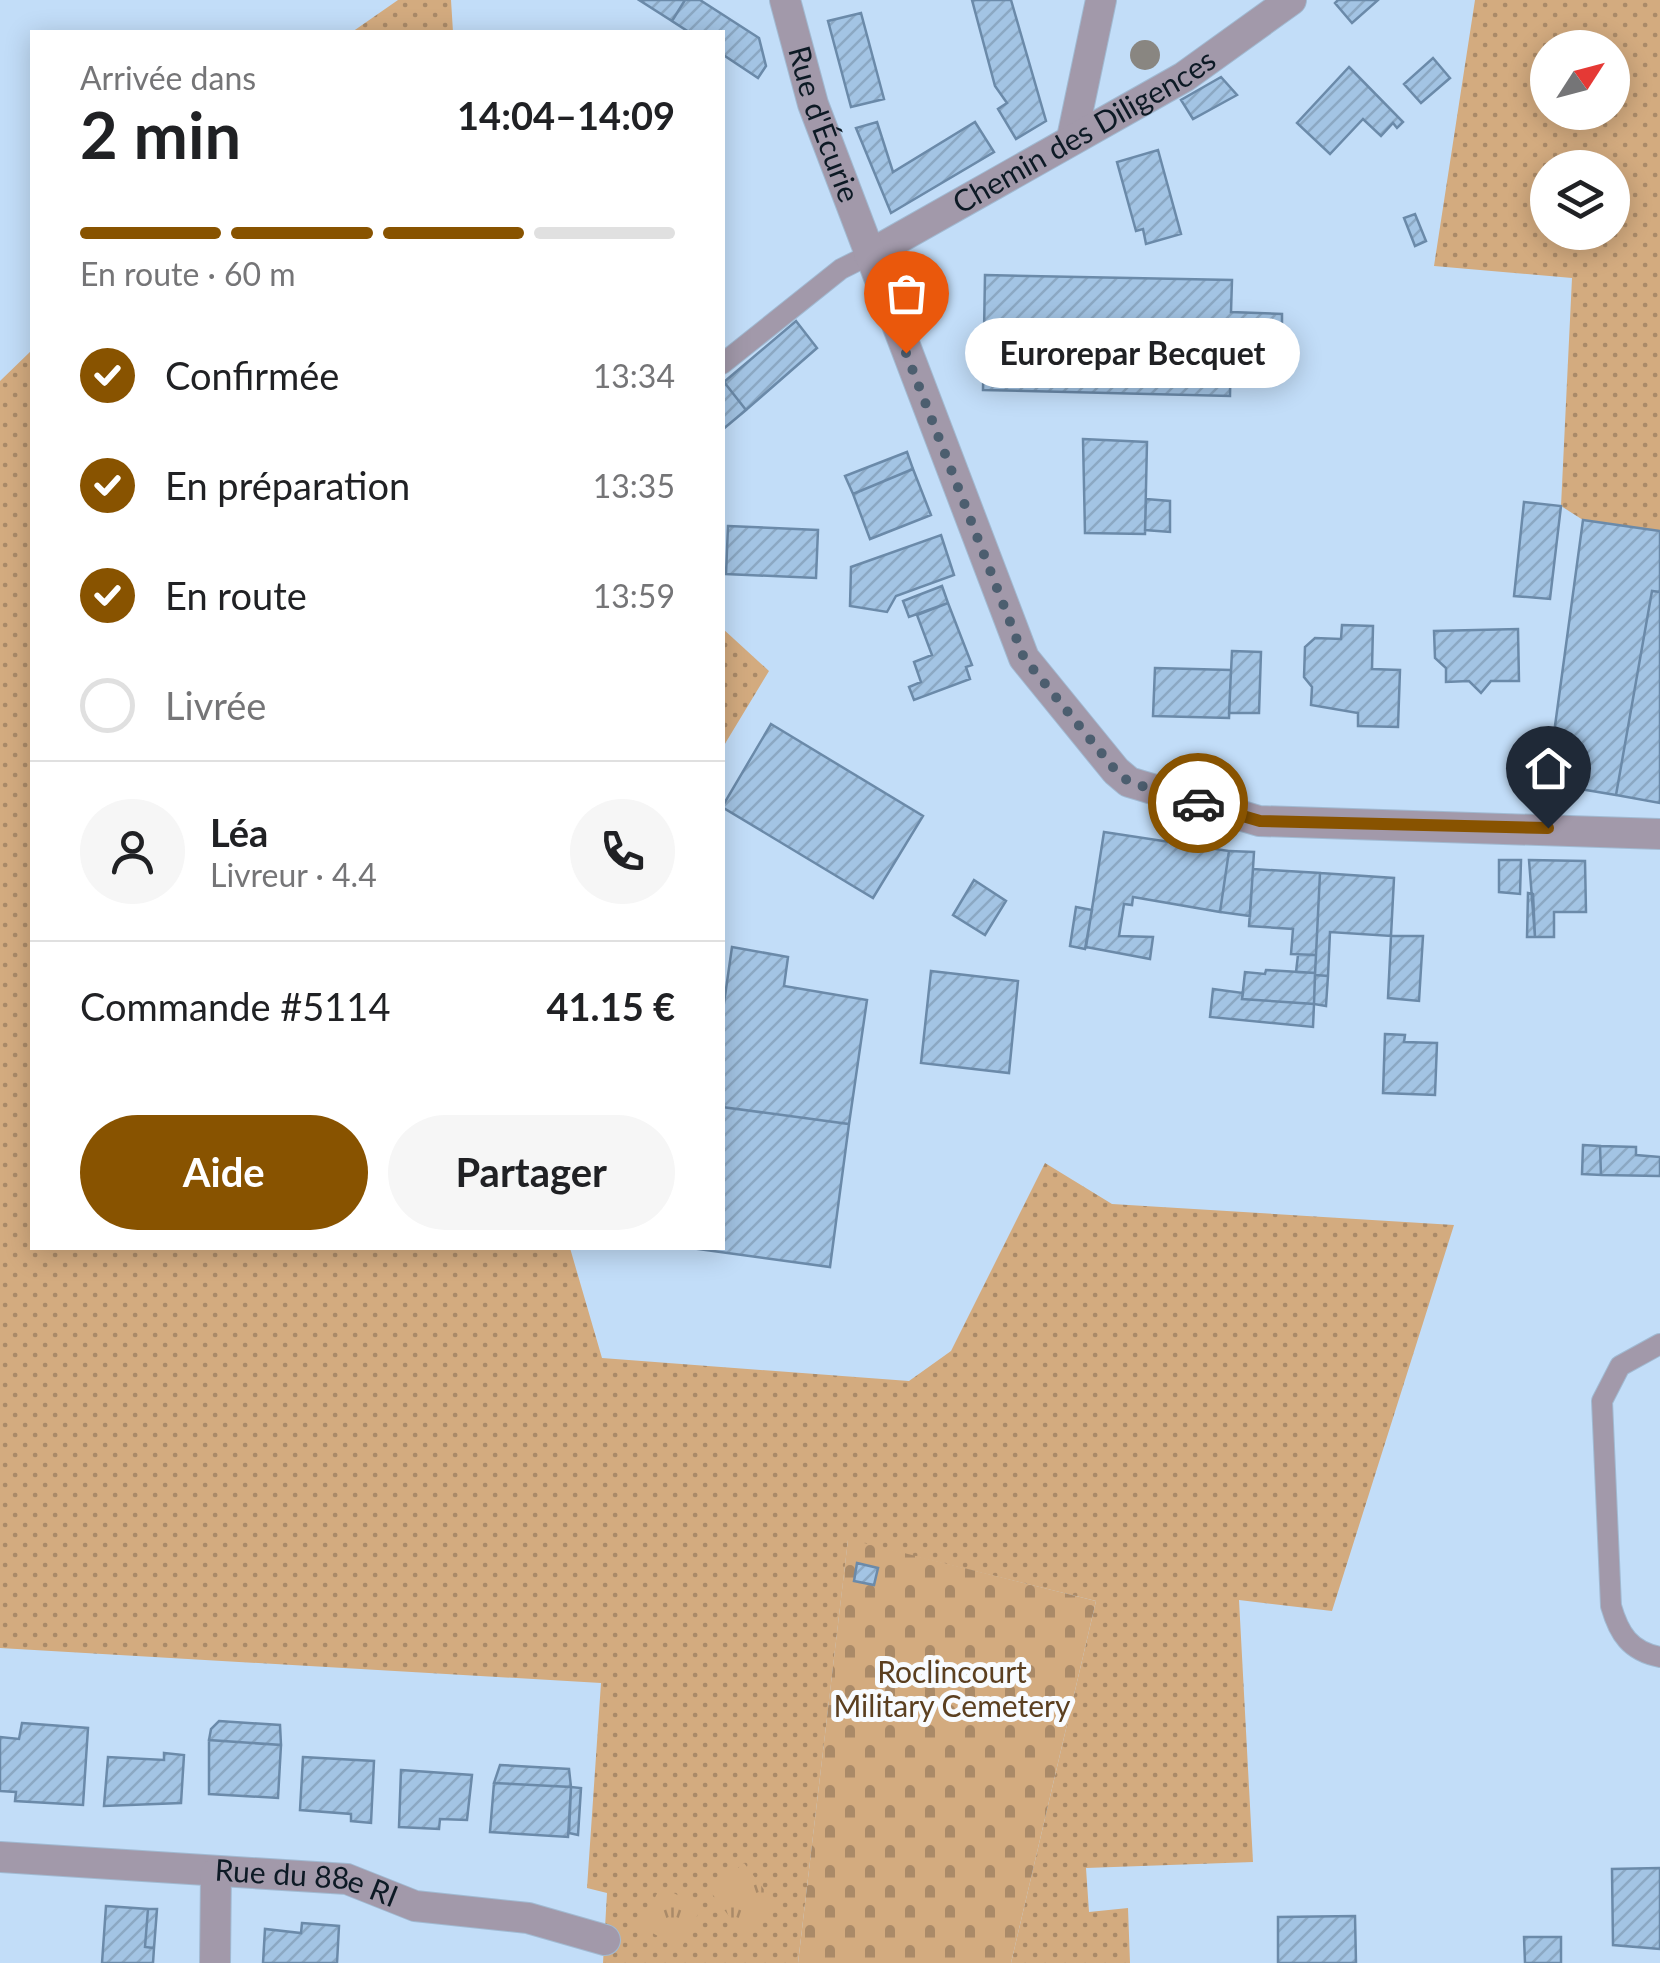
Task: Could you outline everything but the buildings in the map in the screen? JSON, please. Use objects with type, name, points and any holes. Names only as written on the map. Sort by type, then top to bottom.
[{"type":"street","name":"Rue d'Écurie","points":[[785,0],[813,104],[1024,658],[1129,782],[1260,821],[1660,834]]},
{"type":"street","points":[[1072,138],[1101,0]]},
{"type":"street","name":"Chemin des Diligences","points":[[869,255],[1184,77],[1292,0]]},
{"type":"street","name":"Rue du 88e RI","points":[[0,1857],[348,1879],[414,1906],[528,1918],[605,1940]]},
{"type":"street","points":[[215,1963],[216,1873]]},
{"type":"lane","points":[[725,362],[841,269],[869,255]]},
{"type":"lane","points":[[1660,1344],[1620,1366],[1602,1402],[1611,1606],[1617,1628],[1629,1644],[1660,1657]]},
{"type":"green space","points":[[398,0],[451,0],[453,30],[355,30]]},
{"type":"green space","points":[[1475,0],[1660,0],[1660,531],[1583,520],[1561,506],[1572,278],[1434,266]]},
{"type":"green space","points":[[30,352],[30,1250],[571,1250],[602,1358],[909,1381],[951,1351],[1045,1163],[1112,1204],[1454,1225],[1332,1611],[1239,1600],[1253,1862],[1086,1868],[1089,1912],[1128,1908],[1130,1963],[1011,1963],[1096,1601],[848,1540],[798,1963],[603,1963],[607,1893],[587,1888],[601,1683],[0,1648],[0,381]]},
{"type":"green space","points":[[725,631],[769,671],[725,744]]},
{"type":"green space","name":"Roclincourt Military Cemetery","points":[[848,1539],[1096,1601],[1011,1963],[798,1963]]},
{"type":"green space","points":[[744,1863],[778,1908],[744,1936],[710,1891]]},
{"type":"green space","points":[[661,1886],[701,1908],[681,1949],[640,1926]]},
{"type":"way so far","points":[[906,353],[1024,658],[1129,782],[1198,803]]},
{"type":"place","name":"Eurorepar Becquet","points":[[906,353]]},
{"type":"route","points":[[1198,803],[1260,821],[1548,828]]}]
